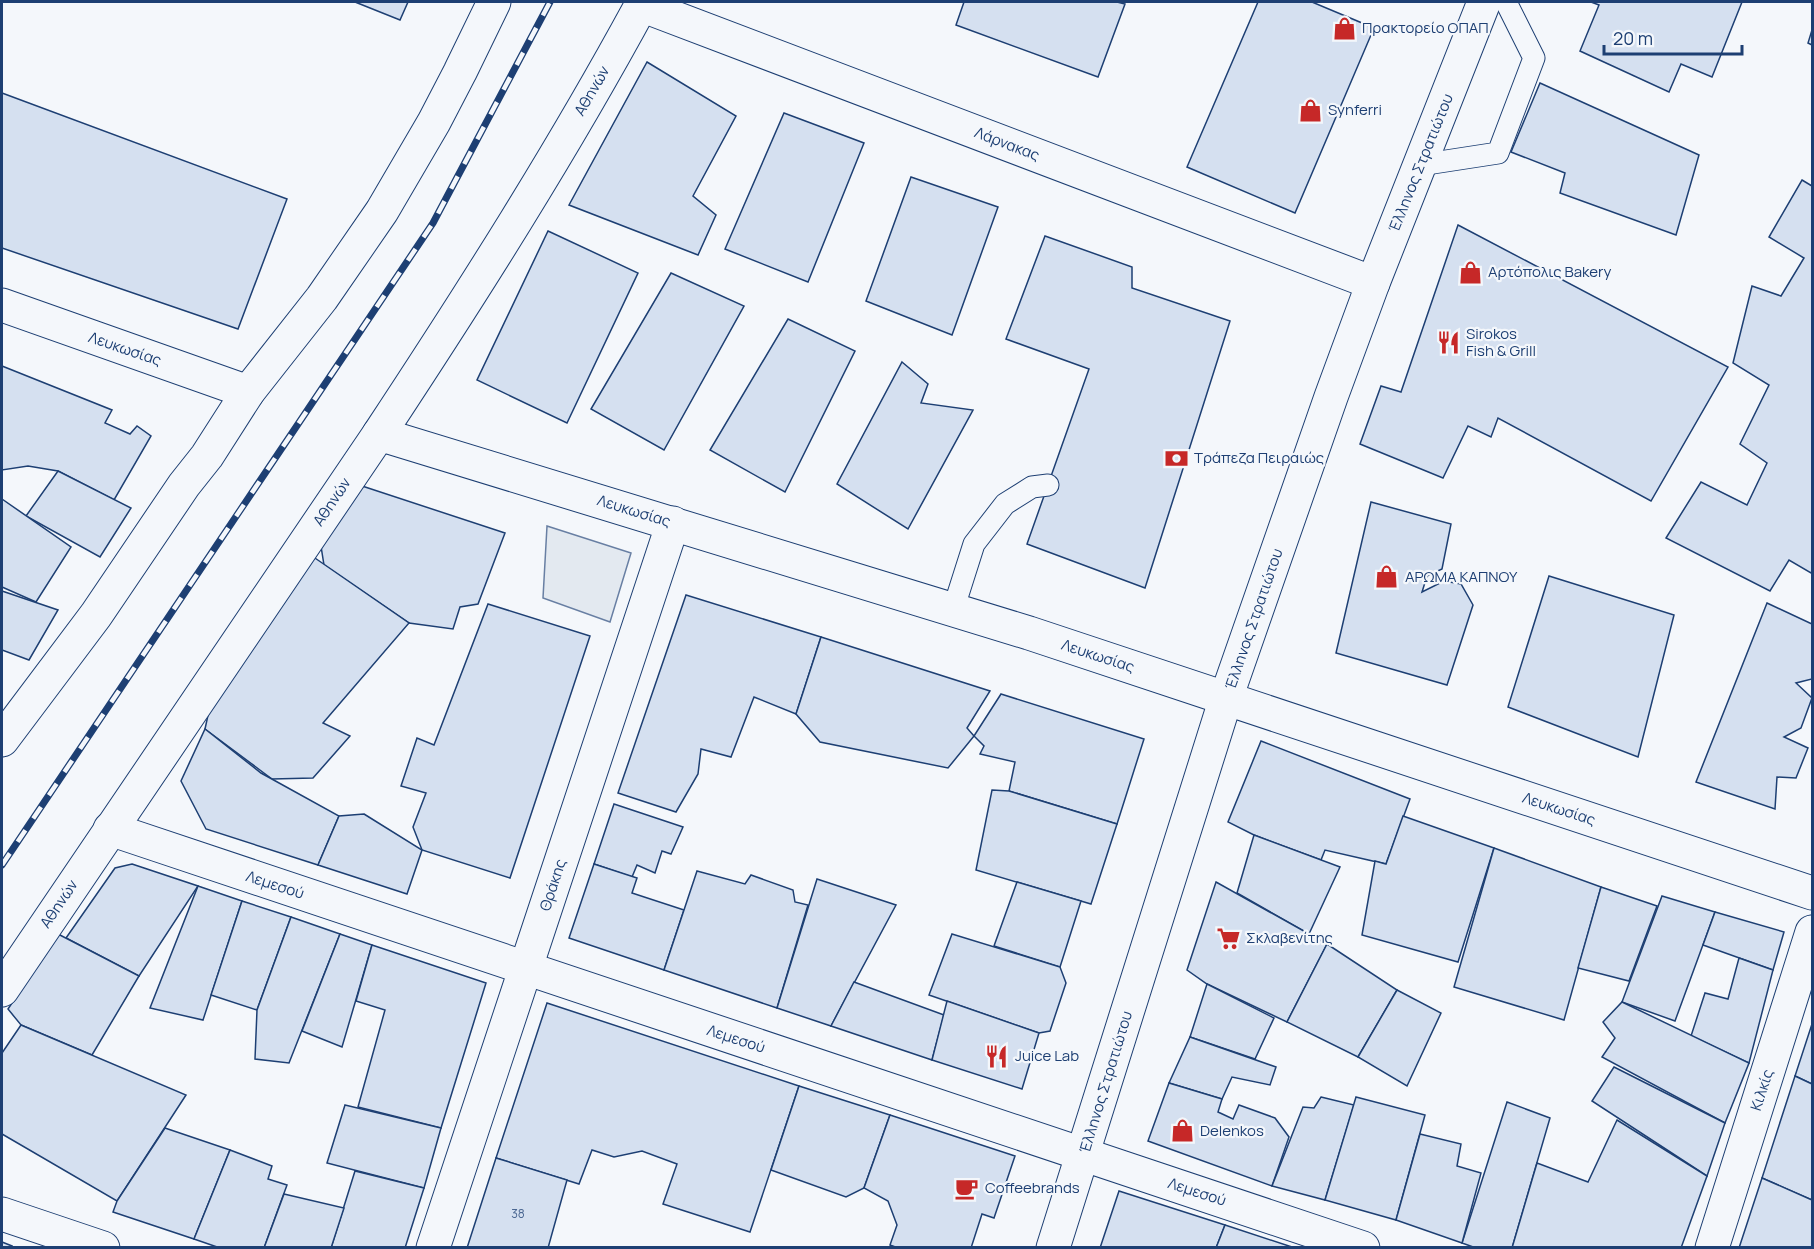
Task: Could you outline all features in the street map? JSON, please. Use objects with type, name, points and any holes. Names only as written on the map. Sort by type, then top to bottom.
[{"type":"street","points":[[2,740],[96,615],[184,485],[207,456],[248,392],[322,298],[382,211],[434,123],[494,2]]},
{"type":"street","name":"Έλληνος Στρατιώτου","points":[[1053,1248],[1226,698],[1373,283],[1484,2]]},
{"type":"street","name":"Λάρνακας","points":[[642,3],[1373,283]]},
{"type":"street","name":"Αθηνών","points":[[2,990],[379,434],[464,304],[546,169],[642,3]]},
{"type":"street","name":"Λευκωσίας","points":[[2,305],[248,392]]},
{"type":"street","name":"Λευκωσίας","points":[[379,434],[953,610],[1226,698],[1812,893]]},
{"type":"street","name":"Θράκης","points":[[433,1248],[673,523]]},
{"type":"street","name":"Λεμεσού","points":[[110,829],[1363,1248]]},
{"type":"street","name":"Κιλκίς","points":[[1712,1248],[1812,932]]},
{"type":"street","points":[[2,1214],[103,1248]]},
{"type":"lane","points":[[1420,165],[1497,153],[1534,58],[1506,2]]},
{"type":"lane","points":[[953,610],[974,544],[1005,504],[1032,487],[1048,485]]},
{"type":"shaded area","points":[[547,526],[631,553],[610,622],[543,598]]},
{"type":"building","points":[[355,2],[408,2],[400,20]]},
{"type":"building","points":[[964,2],[1117,2],[1125,4],[1098,77],[956,25]]},
{"type":"building","points":[[1258,2],[1312,2],[1374,28],[1295,213],[1187,167]]},
{"type":"building","points":[[1591,2],[1742,2],[1712,77],[1681,64],[1669,92],[1580,51],[1599,5]]},
{"type":"building","points":[[1812,30],[1812,45],[1808,43]]},
{"type":"building","points":[[647,62],[736,116],[693,196],[716,215],[698,255],[569,205]]},
{"type":"building","points":[[1540,83],[1699,155],[1676,235],[1560,193],[1565,173],[1511,152]]},
{"type":"building","points":[[2,93],[287,199],[238,329],[2,248]]},
{"type":"building","points":[[784,113],[864,143],[808,282],[725,249]]},
{"type":"building","points":[[911,177],[998,207],[952,335],[866,301]]},
{"type":"building","points":[[1802,180],[1812,186],[1812,571],[1811,573],[1789,560],[1770,591],[1666,538],[1701,482],[1747,505],[1767,463],[1740,444],[1769,385],[1733,363],[1752,286],[1781,296],[1804,258],[1769,237]]},
{"type":"building","points":[[1458,225],[1728,367],[1651,501],[1498,418],[1491,437],[1468,426],[1443,478],[1360,444],[1381,386],[1401,392]]},
{"type":"building","points":[[548,231],[638,273],[567,423],[477,380]]},
{"type":"building","points":[[1045,236],[1132,267],[1132,288],[1230,321],[1145,588],[1027,544],[1089,369],[1006,339]]},
{"type":"building","points":[[671,273],[744,306],[664,450],[591,409]]},
{"type":"building","points":[[788,319],[855,351],[785,492],[710,450]]},
{"type":"building","points":[[902,362],[928,384],[921,403],[973,410],[908,529],[837,484]]},
{"type":"building","points":[[2,366],[112,410],[105,423],[130,434],[137,426],[151,436],[114,500],[58,471],[28,466],[2,470]]},
{"type":"building","points":[[58,471],[131,508],[100,557],[26,516]]},
{"type":"building","points":[[356,484],[505,533],[478,604],[460,607],[453,629],[409,623],[324,565],[320,540]]},
{"type":"building","points":[[2,499],[71,547],[36,602],[2,587]]},
{"type":"building","points":[[1371,502],[1451,524],[1442,569],[1427,576],[1422,592],[1444,581],[1461,584],[1473,605],[1447,685],[1336,653]]},
{"type":"building","points":[[312,556],[409,623],[323,723],[350,736],[313,778],[272,779],[205,729],[210,706]]},
{"type":"building","points":[[1549,576],[1674,615],[1638,757],[1508,707]]},
{"type":"building","points":[[2,591],[58,610],[29,660],[2,650]]},
{"type":"building","points":[[686,595],[821,637],[796,714],[754,697],[731,757],[701,749],[698,774],[676,812],[618,793]]},
{"type":"building","points":[[1767,603],[1812,624],[1812,679],[1796,683],[1812,698],[1801,728],[1784,737],[1808,748],[1796,778],[1777,777],[1775,809],[1696,782]]},
{"type":"building","points":[[488,604],[590,636],[510,878],[422,850],[413,827],[426,793],[401,786],[417,738],[434,745]]},
{"type":"building","points":[[821,637],[990,691],[967,728],[974,736],[948,768],[820,742],[796,714]]},
{"type":"building","points":[[1001,694],[1144,739],[1117,824],[1009,791],[1015,762],[980,754],[984,746],[974,736]]},
{"type":"building","points":[[205,729],[261,773],[339,816],[318,865],[206,829],[181,781]]},
{"type":"building","points":[[1261,741],[1410,799],[1386,864],[1325,850],[1321,860],[1254,835],[1228,822]]},
{"type":"building","points":[[992,790],[1009,791],[1117,824],[1091,904],[976,870]]},
{"type":"building","points":[[614,804],[683,827],[671,854],[662,851],[655,873],[637,865],[632,877],[594,864]]},
{"type":"building","points":[[364,814],[422,850],[407,894],[318,865],[339,816]]},
{"type":"building","points":[[1403,816],[1494,848],[1458,962],[1362,935],[1375,861],[1386,864]]},
{"type":"building","points":[[1254,835],[1340,867],[1309,934],[1237,893]]},
{"type":"building","points":[[1494,848],[1601,887],[1564,1020],[1454,987]]},
{"type":"building","points":[[132,864],[198,886],[139,976],[66,938],[115,868]]},
{"type":"building","points":[[594,864],[637,878],[632,893],[684,910],[664,970],[569,938]]},
{"type":"building","points":[[697,871],[745,884],[751,875],[793,890],[795,902],[808,905],[777,1008],[664,970]]},
{"type":"building","points":[[817,879],[896,905],[831,1026],[777,1008]]},
{"type":"building","points":[[1017,882],[1081,901],[1060,967],[994,946]]},
{"type":"building","points":[[1216,882],[1327,944],[1287,1022],[1207,984],[1187,970]]},
{"type":"building","points":[[198,886],[242,901],[203,1020],[150,1008]]},
{"type":"building","points":[[1601,887],[1657,906],[1629,981],[1578,968]]},
{"type":"building","points":[[1662,896],[1715,912],[1675,1021],[1622,1002]]},
{"type":"building","points":[[242,901],[291,917],[257,1010],[211,995]]},
{"type":"building","points":[[1715,912],[1784,932],[1773,970],[1703,945]]},
{"type":"building","points":[[291,917],[340,934],[289,1063],[255,1059],[257,1010]]},
{"type":"building","points":[[58,934],[139,976],[92,1055],[21,1025],[8,1009]]},
{"type":"building","points":[[340,934],[372,945],[342,1047],[302,1031]]},
{"type":"building","points":[[952,934],[1060,967],[1066,983],[1050,1031],[1039,1033],[929,995]]},
{"type":"building","points":[[1327,944],[1397,990],[1358,1057],[1287,1022]]},
{"type":"building","points":[[372,945],[486,983],[441,1128],[358,1107],[385,1010],[356,1001]]},
{"type":"building","points":[[1739,958],[1773,970],[1749,1063],[1691,1036],[1705,993],[1728,999]]},
{"type":"building","points":[[854,982],[944,1015],[932,1060],[831,1026]]},
{"type":"building","points":[[1207,984],[1274,1018],[1255,1059],[1190,1037]]},
{"type":"building","points":[[1397,990],[1441,1013],[1407,1086],[1358,1057]]},
{"type":"building","points":[[947,1001],[1039,1033],[1022,1089],[932,1060]]},
{"type":"building","points":[[1622,1002],[1749,1063],[1725,1123],[1602,1057],[1615,1038],[1603,1022]]},
{"type":"building","points":[[547,1003],[799,1086],[750,1232],[663,1204],[677,1164],[642,1151],[614,1157],[592,1150],[579,1184],[496,1158]]},
{"type":"building","points":[[1812,1024],[1812,1084],[1795,1076]]},
{"type":"building","points":[[21,1025],[186,1095],[117,1201],[2,1134],[2,1053]]},
{"type":"building","points":[[1190,1037],[1276,1067],[1270,1085],[1232,1077],[1222,1099],[1169,1083]]},
{"type":"building","points":[[1614,1067],[1725,1123],[1707,1176],[1592,1101]]},
{"type":"building","points":[[1795,1076],[1812,1084],[1812,1200],[1762,1178]]},
{"type":"building","points":[[1169,1083],[1222,1099],[1218,1112],[1233,1119],[1239,1105],[1275,1118],[1289,1137],[1272,1186],[1148,1141]]},
{"type":"building","points":[[799,1086],[890,1115],[864,1188],[846,1197],[771,1170]]},
{"type":"building","points":[[1321,1097],[1354,1105],[1325,1200],[1272,1186],[1303,1107],[1314,1108]]},
{"type":"building","points":[[1356,1097],[1425,1115],[1396,1220],[1325,1200]]},
{"type":"building","points":[[1507,1102],[1550,1118],[1512,1248],[1476,1248],[1462,1243]]},
{"type":"building","points":[[345,1105],[441,1128],[424,1188],[327,1163]]},
{"type":"building","points":[[890,1115],[1015,1156],[994,1218],[982,1214],[971,1248],[898,1248],[890,1245],[897,1225],[888,1201],[864,1188]]},
{"type":"building","points":[[1617,1120],[1707,1176],[1681,1248],[1512,1248],[1537,1163],[1588,1182]]},
{"type":"building","points":[[165,1128],[230,1150],[194,1239],[113,1212],[117,1201]]},
{"type":"building","points":[[1420,1134],[1461,1144],[1457,1166],[1481,1173],[1462,1243],[1396,1220]]},
{"type":"building","points":[[230,1150],[272,1166],[268,1179],[287,1185],[264,1248],[220,1248],[194,1239]]},
{"type":"building","points":[[496,1158],[567,1180],[548,1248],[467,1248]]},
{"type":"building","points":[[355,1171],[424,1188],[405,1248],[331,1248]]},
{"type":"building","points":[[1762,1178],[1812,1200],[1812,1248],[1739,1248]]},
{"type":"building","points":[[1119,1191],[1225,1225],[1216,1248],[1100,1248]]},
{"type":"building","points":[[284,1194],[344,1208],[331,1248],[264,1248]]},
{"type":"building","points":[[1225,1225],[1295,1248],[1216,1248]]},
{"type":"building","points":[[2,1242],[12,1246],[11,1248],[2,1248]]},
{"type":"railway","points":[[2,865],[433,223],[550,2]]},
{"type":"place","name":"Πρακτορείο ΟΠΑΠ","points":[[1344,28]]},
{"type":"place","name":"Synferri","points":[[1310,110]]},
{"type":"place","name":"Αρτόπολις Bakery","points":[[1470,272]]},
{"type":"place","name":"Sirokos Fish & Grill","points":[[1448,343]]},
{"type":"place","name":"Τράπεζα Πειραιώς","points":[[1176,458]]},
{"type":"place","name":"ΑΡΩΜΑ ΚΑΠΝΟΥ","points":[[1387,577]]},
{"type":"place","name":"Σκλαβενίτης","points":[[1228,938]]},
{"type":"place","name":"Juice Lab","points":[[997,1056]]},
{"type":"place","name":"Delenkos","points":[[1182,1131]]},
{"type":"place","name":"Coffeebrands","points":[[967,1188]]}]
